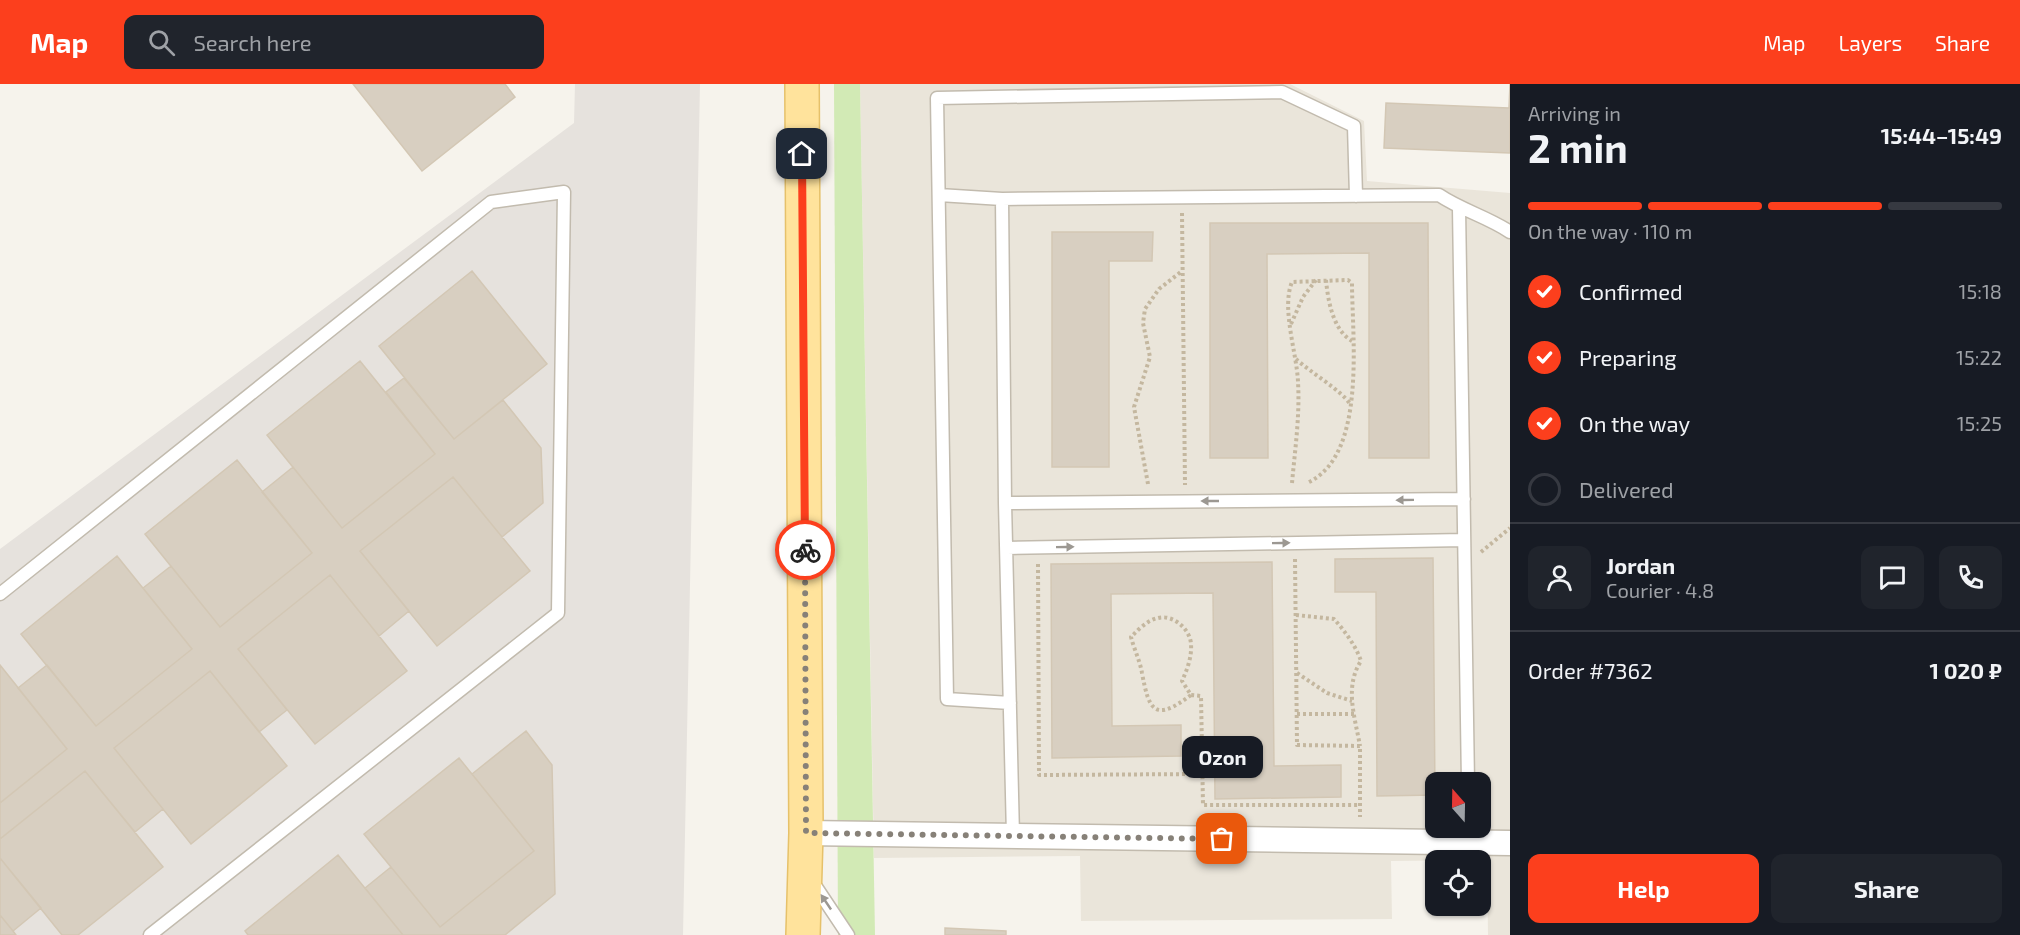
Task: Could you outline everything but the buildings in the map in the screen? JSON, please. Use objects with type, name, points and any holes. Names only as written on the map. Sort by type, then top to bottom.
[{"type":"main road","points":[[802,84],[806,833],[803,935]]},
{"type":"street","points":[[806,833],[1013,836],[1425,836]]},
{"type":"street","points":[[1481,838],[1510,843]]},
{"type":"lane","points":[[1010,703],[947,699],[938,98],[1282,92],[1354,126],[1356,196]]},
{"type":"lane","points":[[0,594],[491,202],[564,192],[558,613],[150,935]]},
{"type":"lane","points":[[939,195],[1002,199],[1438,195],[1459,208],[1495,222],[1510,232]]},
{"type":"lane","points":[[1002,199],[1005,503],[1013,836]]},
{"type":"lane","points":[[1459,208],[1468,772]]},
{"type":"lane","points":[[1005,503],[1464,499]]},
{"type":"lane","points":[[1006,548],[1464,540]]},
{"type":"lane","points":[[804,868],[848,935]]},
{"type":"path","points":[[1181,198],[1185,502]]},
{"type":"path","points":[[1147,502],[1148,482],[1134,406],[1150,357],[1143,322],[1146,309],[1159,289],[1182,271]]},
{"type":"path","points":[[1290,325],[1303,297],[1316,280]]},
{"type":"path","points":[[1326,280],[1336,321],[1343,335],[1353,341]]},
{"type":"path","points":[[1296,359],[1316,377],[1346,397],[1351,406]]},
{"type":"path","points":[[1464,566],[1510,528]]},
{"type":"path","points":[[1038,548],[1039,775],[1202,774]]},
{"type":"path","points":[[1296,615],[1334,619],[1344,635],[1355,645],[1361,661],[1352,681],[1352,701],[1360,746]]},
{"type":"path","points":[[1191,695],[1182,681],[1189,662],[1191,644],[1189,635],[1183,625],[1171,619],[1158,617],[1142,626],[1131,638],[1142,671],[1146,700],[1152,707],[1164,710],[1176,706],[1191,695],[1201,696],[1203,805],[1360,805]]},
{"type":"path","points":[[1296,672],[1327,693],[1352,701]]},
{"type":"path","points":[[1297,714],[1354,714]]},
{"type":"shaded area","points":[[575,84],[700,84],[683,935],[0,935],[0,549],[574,123]]},
{"type":"shaded area","points":[[860,84],[1290,84],[1364,121],[1367,181],[1510,193],[1510,935],[1488,935],[1488,916],[1491,916],[1491,850],[1425,850],[1425,861],[1391,861],[1392,919],[1081,921],[1080,856],[874,858]]},
{"type":"green space","points":[[834,84],[860,84],[875,935],[838,935]]},
{"type":"way so far","points":[[805,550],[806,833],[1222,839]]},
{"type":"place","name":"Ozon","points":[[1222,839]]},
{"type":"route","points":[[802,154],[805,550]]}]
